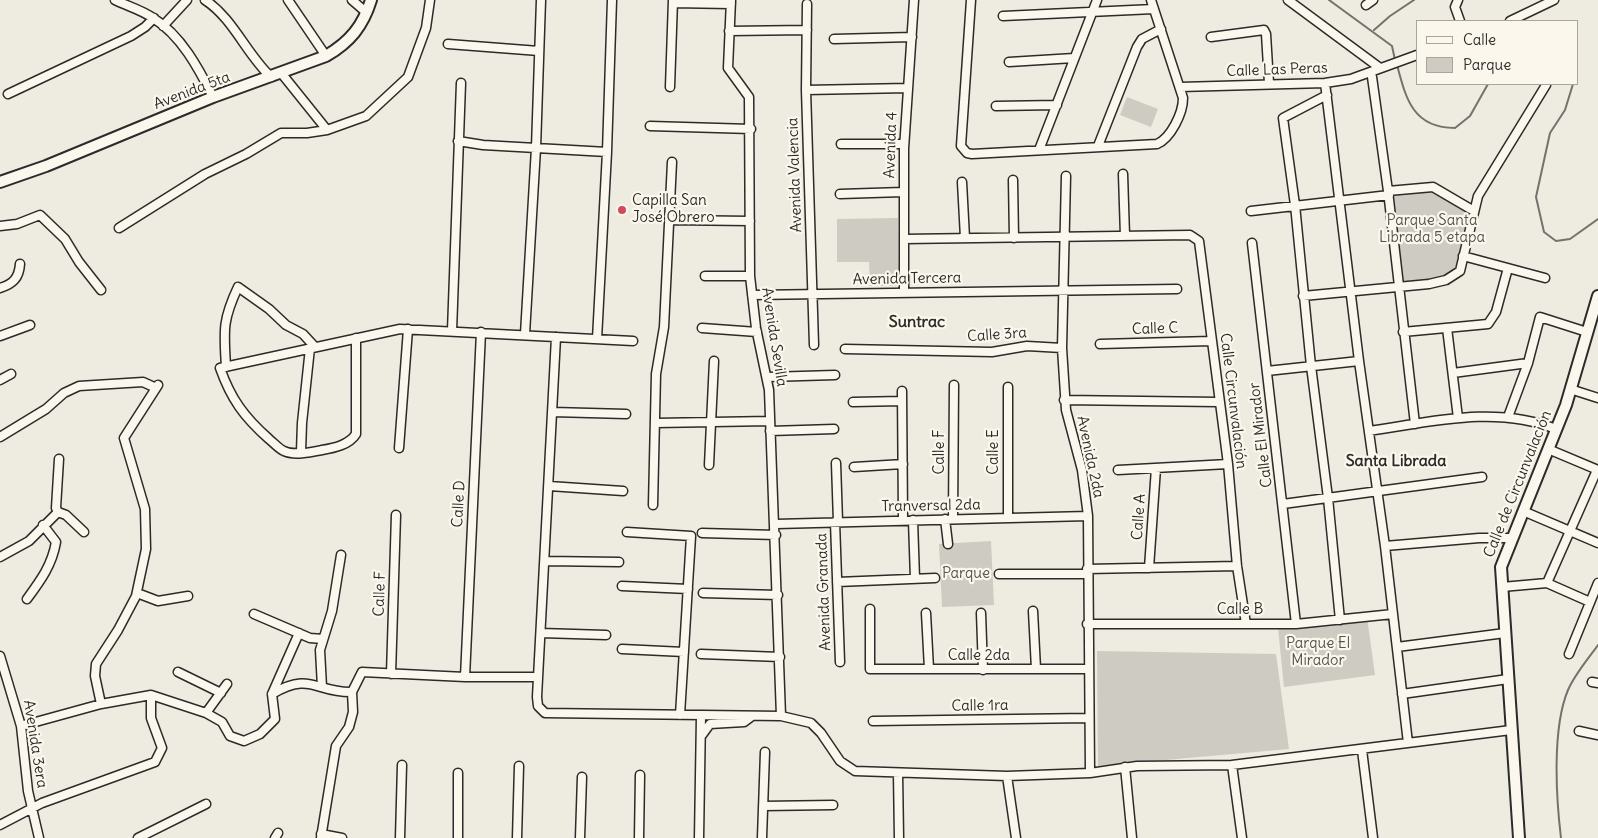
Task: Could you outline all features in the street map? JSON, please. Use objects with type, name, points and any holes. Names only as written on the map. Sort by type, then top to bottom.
[{"type":"street","points":[[115,0],[126,2],[154,18],[163,26],[185,50],[199,70],[213,97]]},
{"type":"street","points":[[163,26],[187,0]]},
{"type":"street","points":[[205,0],[218,10],[251,56],[271,78]]},
{"type":"street","points":[[288,0],[326,56]]},
{"type":"street","points":[[352,0],[367,13]]},
{"type":"street","name":"Avenida 5ta","points":[[0,182],[46,166],[213,97],[271,78],[326,56],[341,47],[355,34],[363,24],[371,0]]},
{"type":"street","points":[[119,228],[206,174],[246,154],[281,133],[307,133],[327,130],[366,116],[408,77],[426,28],[430,0]]},
{"type":"street","points":[[525,334],[536,148],[541,0]]},
{"type":"street","points":[[597,339],[607,152],[612,0]]},
{"type":"street","name":"Avenida 4","points":[[904,292],[904,144],[914,0]]},
{"type":"street","points":[[971,0],[961,146],[966,153],[1157,144],[1162,142],[1181,112],[1183,98],[1153,3],[1092,12],[1004,16]]},
{"type":"street","points":[[1039,150],[1097,0]]},
{"type":"street","points":[[1288,0],[1382,68]]},
{"type":"street","points":[[1458,0],[1455,6],[1460,20]]},
{"type":"street","points":[[1512,20],[1541,3],[1554,0]]},
{"type":"street","points":[[670,87],[673,1],[731,2]]},
{"type":"street","name":"Avenida Sevilla","points":[[731,2],[728,31],[728,68],[749,97],[751,129],[750,276],[757,332],[768,377],[776,524],[781,716]]},
{"type":"street","name":"Avenida Valencia","points":[[807,4],[806,90],[814,345]]},
{"type":"street","points":[[8,94],[131,36],[154,18]]},
{"type":"street","points":[[728,31],[807,30]]},
{"type":"street","points":[[1098,146],[1137,47],[1142,39],[1161,30]]},
{"type":"street","points":[[1211,36],[1264,30],[1266,34],[1269,83]]},
{"type":"street","points":[[834,38],[912,38]]},
{"type":"street","points":[[448,44],[539,51]]},
{"type":"street","name":"Calle Las Peras","points":[[1180,87],[1269,83],[1325,83],[1351,78],[1413,56]]},
{"type":"street","points":[[1009,62],[1074,58]]},
{"type":"street","points":[[282,74],[327,130]]},
{"type":"street","points":[[1372,77],[1389,193],[1400,287],[1403,332],[1415,424]]},
{"type":"street","points":[[452,331],[461,83]]},
{"type":"street","points":[[1325,83],[1359,361],[1386,546],[1408,743]]},
{"type":"street","points":[[1303,296],[1351,290],[1400,287],[1446,280],[1460,271],[1474,210],[1482,188],[1546,85]]},
{"type":"street","points":[[1183,98],[1193,86]]},
{"type":"street","points":[[806,90],[908,88]]},
{"type":"street","points":[[1327,95],[1283,118],[1295,205],[1303,296],[1328,498],[1340,620]]},
{"type":"street","points":[[996,106],[1057,105]]},
{"type":"street","points":[[650,126],[751,129]]},
{"type":"street","points":[[458,141],[483,145],[607,152]]},
{"type":"street","points":[[841,144],[904,144]]},
{"type":"street","points":[[653,505],[656,374],[664,327],[672,162]]},
{"type":"street","points":[[904,239],[1125,236],[1123,174]]},
{"type":"street","name":"Avenida 2da","points":[[1066,176],[1062,291],[1064,400],[1068,422],[1082,470],[1088,516],[1087,624],[1090,773]]},
{"type":"street","points":[[1013,180],[1014,238]]},
{"type":"street","points":[[962,182],[965,238]]},
{"type":"street","points":[[1251,211],[1339,201],[1433,187],[1474,210]]},
{"type":"street","points":[[840,194],[903,192]]},
{"type":"street","points":[[0,226],[17,224],[40,215],[65,239],[79,262],[101,290]]},
{"type":"street","points":[[669,220],[750,221]]},
{"type":"street","name":"Calle Circunvalación","points":[[1125,236],[1190,235],[1198,241],[1212,341],[1218,402],[1228,464],[1237,566],[1246,624]]},
{"type":"street","name":"Calle El Mirador","points":[[1252,242],[1296,624]]},
{"type":"street","points":[[1463,256],[1545,278]]},
{"type":"street","points":[[0,288],[13,283],[19,273],[20,264]]},
{"type":"street","points":[[1403,332],[1488,324],[1496,312],[1508,268]]},
{"type":"street","points":[[705,276],[750,276]]},
{"type":"street","points":[[226,367],[224,325],[229,306],[238,288],[269,309],[286,325],[303,334],[313,347],[302,423],[301,452]]},
{"type":"street","name":"Avenida Tercera","points":[[752,295],[1177,289]]},
{"type":"street","name":"Calle de Circunvalación","points":[[1519,838],[1501,568],[1570,390],[1598,296]]},
{"type":"street","points":[[1508,417],[1528,362],[1540,317],[1587,332]]},
{"type":"street","points":[[0,336],[30,325]]},
{"type":"street","points":[[702,328],[757,332]]},
{"type":"street","points":[[1447,328],[1458,418]]},
{"type":"street","points":[[399,448],[408,329]]},
{"type":"street","points":[[356,338],[356,434],[342,445],[301,452],[285,452],[250,423],[229,394],[220,368],[356,338],[408,329],[633,341]]},
{"type":"street","name":"Calle D","points":[[465,677],[481,332]]},
{"type":"street","points":[[556,337],[538,677],[538,706],[546,713],[781,716],[811,723],[821,733],[840,761],[854,771],[1007,776],[1090,773],[1125,767],[1232,765],[1512,730]]},
{"type":"street","name":"Calle C","points":[[1100,344],[1212,341]]},
{"type":"street","name":"Calle 3ra","points":[[844,349],[992,352],[1027,346],[1062,348]]},
{"type":"street","points":[[709,465],[714,361]]},
{"type":"street","points":[[1268,372],[1359,361]]},
{"type":"street","points":[[1452,373],[1528,362]]},
{"type":"street","points":[[0,380],[11,374]]},
{"type":"street","points":[[768,377],[836,375]]},
{"type":"street","points":[[0,437],[46,409],[64,393],[79,386],[143,382],[157,387],[124,438],[145,509],[146,549],[137,593],[118,630],[96,664],[94,676],[101,704]]},
{"type":"street","name":"Calle F","points":[[948,544],[954,385]]},
{"type":"street","name":"Calle E","points":[[1008,387],[1008,518]]},
{"type":"street","points":[[1570,390],[1598,398]]},
{"type":"street","points":[[902,391],[903,520]]},
{"type":"street","points":[[1064,400],[1218,402]]},
{"type":"street","points":[[853,402],[902,402]]},
{"type":"street","points":[[553,412],[626,414]]},
{"type":"street","points":[[1369,431],[1458,418],[1508,417],[1538,422],[1556,429]]},
{"type":"street","points":[[656,423],[710,421],[770,422]]},
{"type":"street","points":[[770,431],[834,428]]},
{"type":"street","points":[[1547,583],[1597,470],[1548,449]]},
{"type":"street","points":[[59,459],[56,477],[58,512],[84,532]]},
{"type":"street","name":"Avenida Granada","points":[[836,463],[840,662]]},
{"type":"street","points":[[854,467],[903,464]]},
{"type":"street","points":[[1118,470],[1228,464]]},
{"type":"street","name":"Calle A","points":[[1149,568],[1156,468]]},
{"type":"street","points":[[1283,504],[1482,477]]},
{"type":"street","points":[[549,486],[623,492]]},
{"type":"street","points":[[1523,511],[1598,543]]},
{"type":"street","points":[[0,557],[29,541],[58,512]]},
{"type":"street","name":"Calle F","points":[[392,674],[396,515]]},
{"type":"street","name":"Tranversal 2da","points":[[776,524],[1088,516]]},
{"type":"street","points":[[913,520],[915,579]]},
{"type":"street","points":[[27,599],[46,574],[54,556],[56,542],[43,525]]},
{"type":"street","points":[[628,532],[691,536],[680,715]]},
{"type":"street","points":[[702,533],[776,535]]},
{"type":"street","points":[[1386,546],[1479,538],[1512,538]]},
{"type":"street","points":[[322,687],[319,657],[322,639],[332,611],[341,555]]},
{"type":"street","points":[[545,561],[619,562]]},
{"type":"street","points":[[999,574],[1237,566]]},
{"type":"street","points":[[837,582],[935,578]]},
{"type":"street","points":[[1502,586],[1547,583],[1590,602]]},
{"type":"street","points":[[1569,654],[1598,583]]},
{"type":"street","points":[[622,586],[688,589]]},
{"type":"street","points":[[137,593],[158,600],[188,596]]},
{"type":"street","points":[[702,593],[778,595]]},
{"type":"street","name":"Calle 2da","points":[[870,609],[870,669],[1088,669]]},
{"type":"street","points":[[1033,611],[1036,669]]},
{"type":"street","points":[[926,613],[929,669]]},
{"type":"street","points":[[981,613],[983,670]]},
{"type":"street","points":[[254,614],[310,638],[322,639]]},
{"type":"street","name":"Calle B","points":[[1087,624],[1296,624],[1393,614]]},
{"type":"street","points":[[21,726],[101,704],[151,696],[206,714],[222,722],[230,736],[244,741],[260,734],[275,719],[272,694],[299,633]]},
{"type":"street","points":[[541,633],[606,635]]},
{"type":"street","points":[[1397,647],[1505,633]]},
{"type":"street","points":[[622,649],[684,652]]},
{"type":"street","points":[[701,654],[780,657]]},
{"type":"street","name":"Avenida 3era","points":[[0,656],[21,726],[32,809],[39,838]]},
{"type":"street","points":[[178,672],[221,693]]},
{"type":"street","points":[[342,838],[321,836],[336,746],[349,727],[353,712],[352,692],[362,672],[465,677],[538,677]]},
{"type":"street","points":[[1402,694],[1508,679]]},
{"type":"street","points":[[272,694],[296,683],[314,684],[336,692],[352,692]]},
{"type":"street","points":[[206,714],[227,684]]},
{"type":"street","points":[[0,825],[42,803],[155,762],[162,748],[151,718],[151,696]]},
{"type":"street","points":[[699,838],[702,716]]},
{"type":"street","points":[[701,736],[710,724],[744,722],[752,716]]},
{"type":"street","name":"Calle 1ra","points":[[872,721],[1088,718]]},
{"type":"street","points":[[1579,731],[1598,735]]},
{"type":"street","points":[[1362,750],[1373,838]]},
{"type":"street","points":[[762,838],[765,752]]},
{"type":"street","points":[[400,838],[402,765]]},
{"type":"street","points":[[1232,765],[1242,838]]},
{"type":"street","points":[[517,838],[519,766]]},
{"type":"street","points":[[1125,767],[1132,838]]},
{"type":"street","points":[[898,772],[900,838]]},
{"type":"street","points":[[458,773],[458,838]]},
{"type":"street","points":[[639,838],[640,775]]},
{"type":"street","points":[[1007,776],[1016,838]]},
{"type":"street","points":[[580,838],[582,777]]},
{"type":"street","points":[[138,838],[206,804]]},
{"type":"street","points":[[763,806],[833,805]]},
{"type":"green space","points":[[1127,97],[1158,109],[1151,127],[1120,115]]},
{"type":"green space","name":"Parque Santa Librada 5 etapa","points":[[1433,187],[1474,211],[1463,256],[1446,280],[1403,282],[1389,195]]},
{"type":"green space","points":[[898,218],[899,286],[870,286],[869,262],[837,262],[837,219]]},
{"type":"green space","name":"Parque","points":[[991,541],[994,605],[942,607],[939,544]]},
{"type":"green space","name":"Parque El Mirador","points":[[1367,617],[1375,675],[1284,687],[1278,628]]},
{"type":"green space","points":[[1097,651],[1276,654],[1289,749],[1098,766]]},
{"type":"waterway","points":[[1329,0],[1392,46],[1395,60]]},
{"type":"waterway","points":[[1374,30],[1390,16],[1414,0]]},
{"type":"waterway","points":[[1397,65],[1408,100],[1414,109],[1429,123],[1441,127],[1455,128],[1470,116],[1487,85]]},
{"type":"waterway","points":[[1573,85],[1565,110],[1550,133],[1536,197],[1544,232],[1556,241],[1570,239],[1598,219]]},
{"type":"waterway","points":[[1561,838],[1557,783],[1559,723],[1568,690],[1578,672],[1598,645]]},
{"type":"place","name":"Capilla San José Obrero","points":[[622,210]]},
{"type":"district","name":"Suntrac","points":[[917,322]]},
{"type":"district","name":"Santa Librada","points":[[1396,461]]}]
